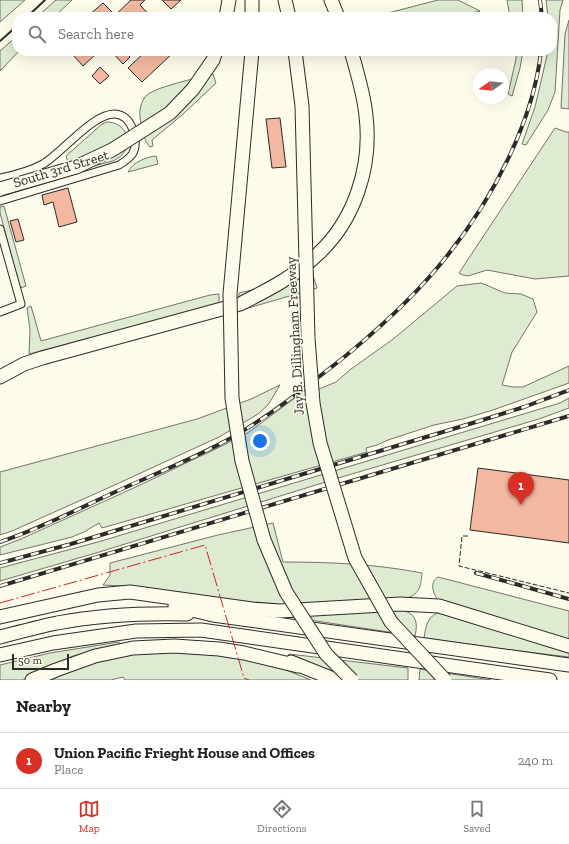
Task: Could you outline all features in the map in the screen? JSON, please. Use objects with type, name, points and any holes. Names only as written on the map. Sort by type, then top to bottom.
[{"type":"highway","points":[[227,12],[230,0]]},
{"type":"highway","points":[[252,0],[252,12]]},
{"type":"highway","points":[[285,0],[287,12]]},
{"type":"highway","points":[[331,0],[336,12]]},
{"type":"highway","points":[[0,189],[76,167],[112,150],[170,113],[193,89],[214,56]]},
{"type":"highway","points":[[252,56],[230,294],[232,398],[242,461],[264,540],[286,592],[326,654],[352,680]]},
{"type":"highway","name":"Jay B. Dillingham Freeway","points":[[296,56],[302,106],[309,346],[313,403],[320,443],[355,558],[391,622],[445,680]]},
{"type":"highway","points":[[0,376],[24,364],[42,358],[240,304],[288,278],[319,254],[336,235],[349,215],[361,184],[367,152],[366,117],[358,75],[352,56]]},
{"type":"highway","points":[[1,616],[98,595],[130,592],[252,609],[280,611],[400,604],[424,605],[438,606],[569,646]]},
{"type":"highway","points":[[98,595],[161,602],[213,614],[569,665]]},
{"type":"highway","points":[[0,637],[57,623],[105,616],[154,613],[213,614]]},
{"type":"highway","points":[[0,655],[53,643],[136,631],[201,630],[550,680]]},
{"type":"highway","points":[[201,630],[268,652],[298,666],[336,680]]},
{"type":"highway","points":[[32,680],[95,656],[133,648],[174,646],[219,649],[244,653],[298,666]]},
{"type":"street","name":"South 3rd Street","points":[[0,178],[27,171],[43,164],[97,119],[116,114],[128,122],[132,128],[135,146],[132,154],[126,161],[119,165],[0,201]]},
{"type":"street","points":[[0,229],[21,304],[0,312]]},
{"type":"green space","points":[[0,0],[25,0],[0,22]]},
{"type":"green space","points":[[56,0],[72,0],[59,12],[43,12]]},
{"type":"green space","points":[[438,0],[458,0],[480,11],[476,12],[392,12]]},
{"type":"green space","points":[[507,0],[522,0],[523,12],[509,12]]},
{"type":"green space","points":[[546,0],[563,0],[560,10],[555,92],[548,110],[526,145],[522,144],[535,107],[547,56],[557,56],[557,12],[547,12]]},
{"type":"green space","points":[[569,20],[569,109],[561,108],[565,34]]},
{"type":"green space","points":[[12,40],[12,56],[14,56],[0,71],[0,51]]},
{"type":"green space","points":[[516,56],[522,56],[512,96],[509,94]]},
{"type":"green space","points":[[213,74],[216,83],[182,115],[152,140],[153,146],[150,147],[144,136],[140,117],[140,110],[145,97],[149,93],[166,86]]},
{"type":"green space","points":[[107,122],[122,127],[125,131],[127,136],[127,146],[124,153],[113,161],[71,172],[66,156],[102,124]]},
{"type":"green space","points":[[555,128],[569,132],[569,276],[535,279],[487,270],[468,276],[459,273]]},
{"type":"green space","points":[[156,156],[158,164],[128,172],[133,165],[140,161]]},
{"type":"green space","points":[[4,206],[26,286],[20,288],[0,213],[0,207]]},
{"type":"green space","points":[[311,269],[317,288],[238,311],[239,293],[252,290]]},
{"type":"green space","points":[[481,283],[505,293],[521,294],[533,299],[537,312],[512,352],[502,385],[523,387],[569,366],[569,383],[493,410],[463,419],[434,425],[388,440],[366,448],[367,452],[102,528],[99,523],[72,537],[0,555],[0,547],[138,486],[249,432],[307,389],[319,389],[336,382],[351,369],[392,340],[457,286]]},
{"type":"green space","points":[[219,294],[219,304],[29,354],[30,330],[27,308],[31,306],[41,341],[210,295]]},
{"type":"green space","points":[[280,385],[268,405],[258,414],[219,437],[12,531],[0,535],[0,472],[197,419],[251,399]]},
{"type":"green space","points":[[569,398],[569,408],[539,419],[345,476],[0,581],[0,568],[98,542],[560,403]]},
{"type":"green space","points":[[273,523],[283,562],[352,564],[387,567],[422,573],[419,588],[415,594],[407,598],[283,605],[257,604],[122,586],[103,585],[110,575],[110,563],[218,535]]},
{"type":"green space","points":[[438,577],[569,611],[569,640],[438,600],[434,594],[433,584],[435,579]]},
{"type":"green space","points":[[397,609],[408,612],[414,617],[416,621],[415,636],[270,614]]},
{"type":"green space","points":[[440,612],[569,651],[569,657],[424,638],[428,622],[432,616]]},
{"type":"green space","points":[[119,642],[120,644],[73,656],[33,673],[23,680],[0,680],[0,665],[50,653]]},
{"type":"green space","points":[[209,651],[281,668],[311,680],[125,680],[123,677],[111,680],[51,680],[90,662],[132,652]]},
{"type":"green space","points":[[289,654],[408,668],[408,680],[360,680],[329,672],[288,656]]},
{"type":"green space","points":[[420,669],[491,680],[419,680]]},
{"type":"building","points":[[131,0],[145,0],[140,5],[146,12],[118,12]]},
{"type":"building","points":[[162,0],[181,0],[171,9]]},
{"type":"building","points":[[103,3],[112,12],[92,12]]},
{"type":"building","points":[[74,56],[94,56],[83,66]]},
{"type":"building","points":[[116,56],[129,56],[130,57],[123,64]]},
{"type":"building","points":[[141,56],[170,56],[142,82],[128,68]]},
{"type":"building","points":[[100,67],[109,76],[100,84],[92,76]]},
{"type":"building","points":[[280,118],[286,167],[272,168],[266,119]]},
{"type":"building","points":[[68,188],[77,222],[59,227],[53,202],[44,205],[42,195]]},
{"type":"building","points":[[18,219],[24,240],[16,242],[10,221]]},
{"type":"building","points":[[478,468],[569,480],[569,543],[470,530]]},
{"type":"railway","points":[[540,0],[541,12]]},
{"type":"railway","points":[[0,542],[57,519],[217,446],[254,424],[288,401],[377,329],[428,278],[451,251],[492,191],[509,157],[525,118],[537,78],[540,56]]},
{"type":"railway","points":[[0,563],[71,544],[476,422],[524,407],[569,390]]},
{"type":"railway","points":[[0,586],[569,416]]},
{"type":"railway","points":[[476,573],[569,599]]},
{"type":"fence","points":[[468,536],[462,536],[459,566],[569,593]]},
{"type":"wall","points":[[32,12],[45,0]]},
{"type":"wall","points":[[0,41],[12,30]]},
{"type":"power","points":[[0,603],[205,545],[244,678],[249,680]]},
{"type":"place","name":"Union Pacific Frieght House and Offices","points":[[521,505]]}]
